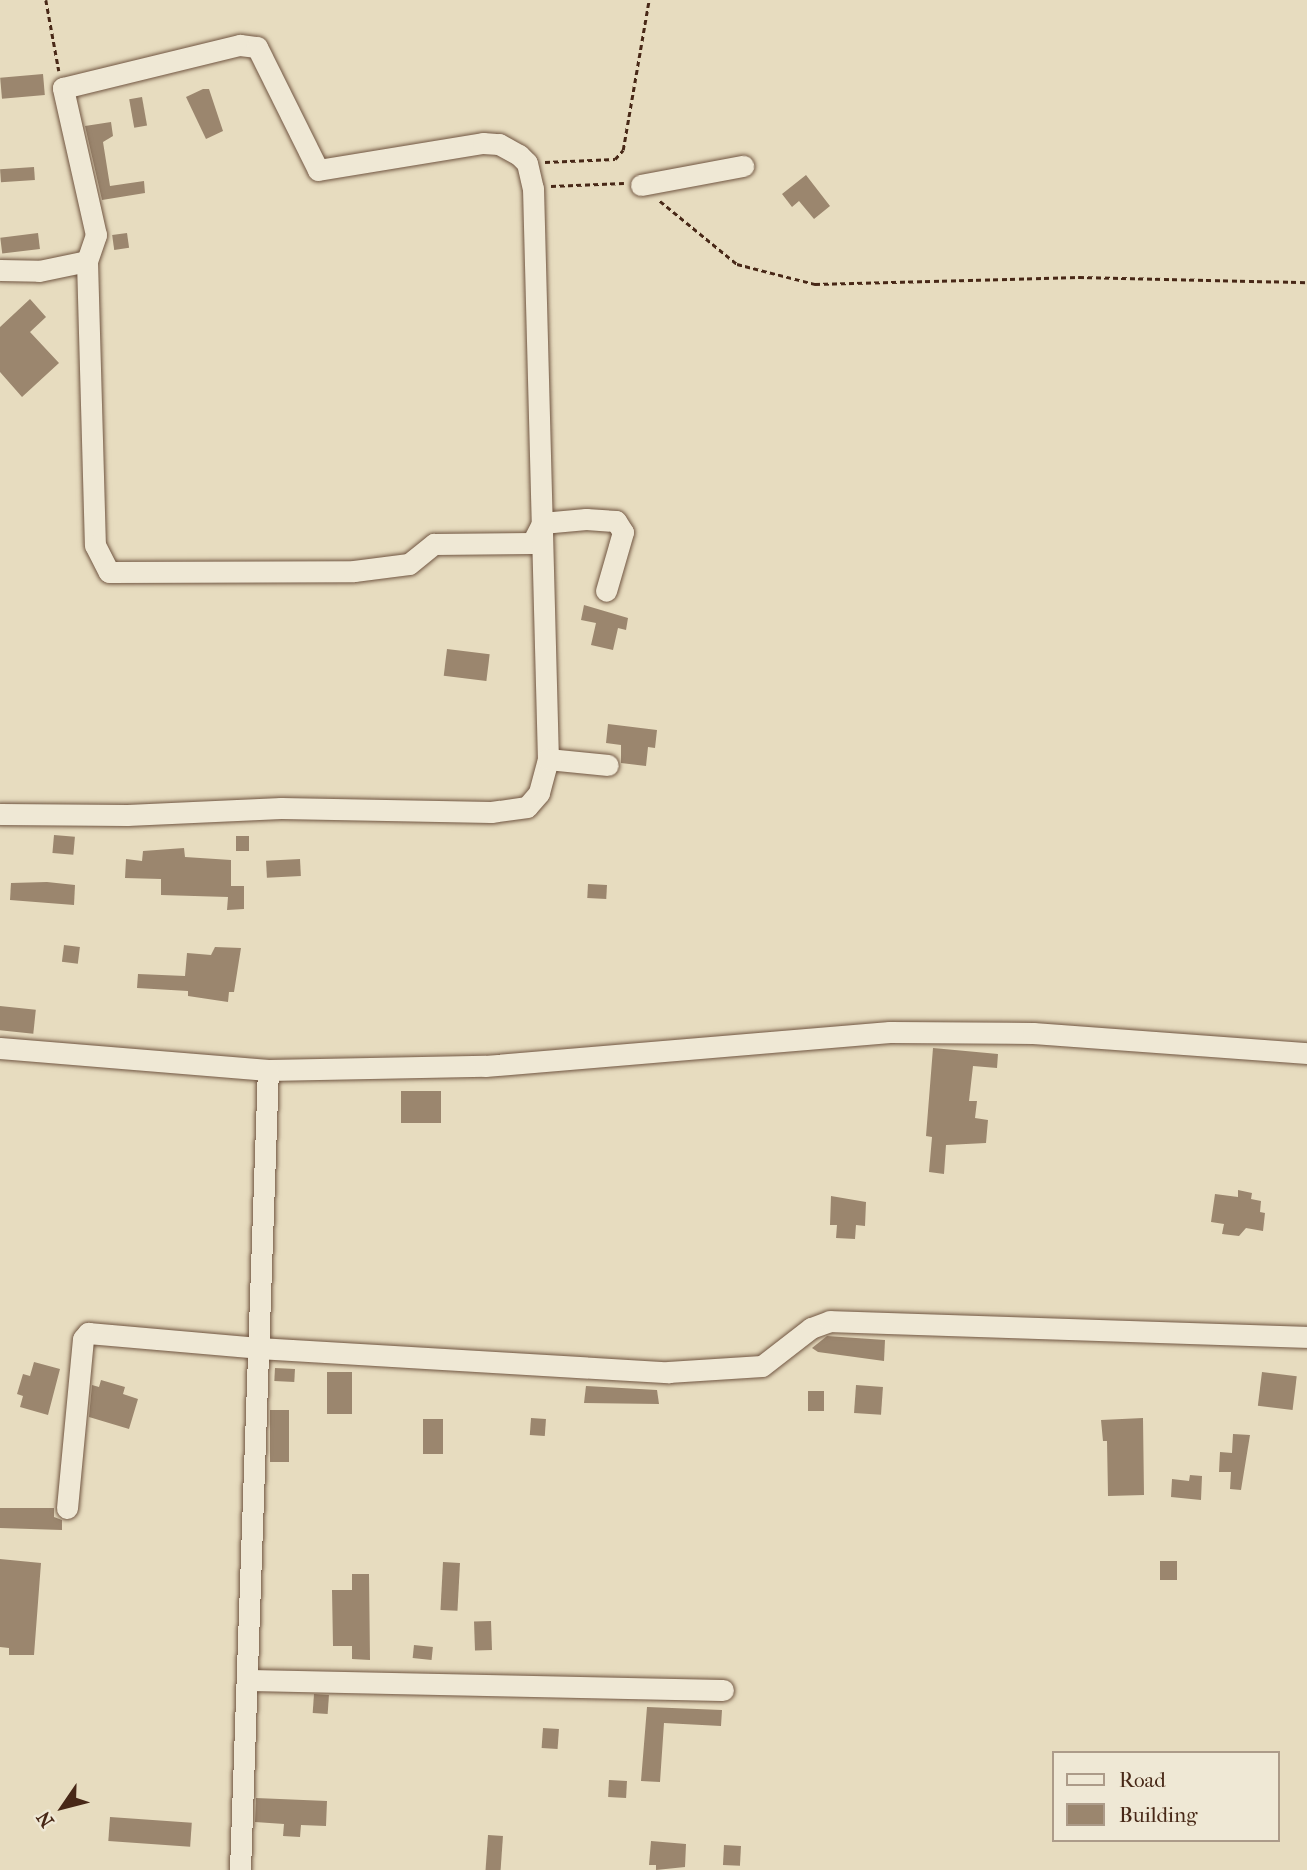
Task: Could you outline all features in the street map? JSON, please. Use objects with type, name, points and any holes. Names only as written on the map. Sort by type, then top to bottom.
[{"type":"street","points":[[0,814],[127,815],[281,807],[491,812],[527,807],[539,793],[548,759],[542,523],[533,188],[527,163],[499,144],[483,143],[318,170],[257,47],[250,45],[63,88],[96,235],[87,261],[95,545],[109,572],[354,571],[409,564],[434,544],[532,543],[542,523]]},
{"type":"street","points":[[641,185],[743,166]]},
{"type":"street","points":[[0,270],[39,271],[87,261]]},
{"type":"street","points":[[542,523],[617,521],[623,532],[606,592]]},
{"type":"street","points":[[548,759],[608,765]]},
{"type":"street","points":[[0,1048],[268,1070],[485,1066],[890,1032],[1033,1033],[1307,1053]]},
{"type":"street","points":[[240,1870],[249,1680],[268,1070]]},
{"type":"street","points":[[67,1508],[83,1339],[88,1333],[258,1348],[668,1372],[762,1366],[811,1328],[830,1321],[1307,1337]]},
{"type":"street","points":[[249,1680],[723,1690]]},
{"type":"path","points":[[46,0],[63,88]]},
{"type":"path","points":[[527,163],[615,159],[623,150],[649,0]]},
{"type":"path","points":[[533,188],[610,181],[641,185],[737,264],[815,284],[1079,277],[1307,282]]},
{"type":"building","points":[[43,74],[45,95],[2,99],[0,78]]},
{"type":"building","points":[[209,89],[223,131],[206,139],[186,97]]},
{"type":"building","points":[[142,97],[147,126],[134,128],[129,99]]},
{"type":"building","points":[[111,122],[113,136],[103,142],[110,186],[144,181],[145,193],[102,200],[85,126]]},
{"type":"building","points":[[34,167],[35,180],[1,182],[0,169]]},
{"type":"building","points":[[806,175],[830,206],[814,219],[799,201],[792,207],[782,194]]},
{"type":"building","points":[[38,233],[40,249],[2,254],[0,238]]},
{"type":"building","points":[[127,233],[129,248],[114,250],[112,235]]},
{"type":"building","points":[[30,299],[46,317],[30,332],[59,363],[22,397],[0,372],[0,327]]},
{"type":"building","points":[[584,605],[628,618],[626,630],[618,628],[613,650],[591,645],[596,623],[581,620]]},
{"type":"building","points":[[447,649],[490,654],[486,681],[444,676]]},
{"type":"building","points":[[608,724],[657,730],[655,748],[648,747],[646,766],[621,763],[621,745],[606,743]]},
{"type":"building","points":[[54,835],[75,837],[73,855],[52,853]]},
{"type":"building","points":[[236,836],[249,836],[249,851],[236,851]]},
{"type":"building","points":[[184,848],[185,857],[231,860],[231,886],[244,886],[244,909],[227,910],[228,897],[161,895],[161,879],[125,878],[126,859],[142,861],[143,851]]},
{"type":"building","points":[[300,859],[301,876],[267,878],[266,861]]},
{"type":"building","points":[[47,882],[75,885],[74,905],[10,900],[11,883]]},
{"type":"building","points":[[588,884],[607,885],[606,899],[587,898]]},
{"type":"building","points":[[64,945],[80,947],[78,964],[62,962]]},
{"type":"building","points":[[215,947],[241,948],[234,992],[229,992],[228,1002],[188,996],[188,991],[137,988],[138,974],[185,976],[187,953],[211,955]]},
{"type":"building","points":[[0,1006],[36,1010],[33,1034],[0,1030]]},
{"type":"building","points":[[933,1048],[998,1054],[997,1068],[973,1066],[969,1101],[977,1101],[975,1118],[988,1120],[986,1143],[946,1145],[944,1174],[929,1172],[932,1137],[926,1136]]},
{"type":"building","points":[[401,1091],[441,1091],[441,1123],[401,1123]]},
{"type":"building","points":[[1238,1190],[1252,1193],[1251,1199],[1261,1201],[1260,1212],[1265,1213],[1263,1231],[1246,1228],[1239,1236],[1222,1234],[1224,1224],[1211,1222],[1215,1194],[1238,1197]]},
{"type":"building","points":[[831,1196],[866,1202],[865,1226],[856,1225],[855,1239],[836,1238],[837,1225],[830,1225]]},
{"type":"building","points":[[827,1336],[885,1340],[884,1361],[818,1352],[812,1348]]},
{"type":"building","points":[[34,1362],[60,1369],[48,1415],[20,1407],[23,1396],[17,1394],[23,1374],[30,1376]]},
{"type":"building","points":[[275,1368],[295,1369],[294,1382],[274,1381]]},
{"type":"building","points":[[327,1372],[352,1372],[352,1414],[327,1414]]},
{"type":"building","points":[[1262,1372],[1297,1376],[1293,1410],[1258,1406]]},
{"type":"building","points":[[101,1380],[125,1387],[123,1394],[138,1399],[129,1429],[89,1417],[92,1385],[99,1387]]},
{"type":"building","points":[[856,1385],[883,1387],[881,1415],[854,1413]]},
{"type":"building","points":[[586,1386],[657,1390],[659,1404],[584,1403]]},
{"type":"building","points":[[808,1391],[824,1391],[824,1411],[808,1411]]},
{"type":"building","points":[[270,1410],[289,1410],[289,1462],[270,1462]]},
{"type":"building","points":[[531,1418],[546,1419],[545,1436],[530,1435]]},
{"type":"building","points":[[1143,1418],[1144,1495],[1108,1496],[1107,1441],[1103,1441],[1101,1420]]},
{"type":"building","points":[[423,1419],[443,1419],[443,1454],[423,1454]]},
{"type":"building","points":[[1233,1434],[1250,1435],[1241,1490],[1230,1489],[1231,1472],[1219,1472],[1220,1452],[1232,1453]]},
{"type":"building","points":[[1190,1475],[1202,1476],[1201,1500],[1171,1497],[1172,1479],[1189,1481]]},
{"type":"building","points":[[0,1508],[54,1508],[54,1517],[62,1520],[62,1530],[0,1528]]},
{"type":"building","points":[[0,1559],[41,1563],[34,1655],[9,1655],[9,1648],[0,1647]]},
{"type":"building","points":[[1160,1561],[1177,1561],[1177,1580],[1160,1580]]},
{"type":"building","points":[[443,1562],[460,1563],[457,1611],[440,1610]]},
{"type":"building","points":[[352,1574],[369,1574],[370,1660],[352,1659],[352,1646],[333,1646],[332,1590],[352,1590]]},
{"type":"building","points":[[491,1621],[492,1650],[475,1651],[474,1622]]},
{"type":"building","points":[[414,1645],[433,1647],[432,1660],[413,1658]]},
{"type":"building","points":[[314,1694],[329,1695],[328,1714],[313,1713]]},
{"type":"building","points":[[647,1707],[722,1710],[721,1726],[664,1723],[660,1782],[641,1781]]},
{"type":"building","points":[[543,1728],[559,1729],[558,1749],[542,1748]]},
{"type":"building","points":[[609,1780],[627,1781],[626,1798],[608,1797]]},
{"type":"building","points":[[256,1798],[327,1801],[326,1826],[301,1825],[300,1837],[283,1836],[284,1824],[255,1822]]},
{"type":"building","points":[[110,1817],[192,1823],[190,1847],[108,1841]]},
{"type":"building","points":[[488,1835],[503,1836],[501,1870],[486,1870]]},
{"type":"building","points":[[651,1841],[686,1844],[685,1867],[656,1870],[656,1865],[649,1865]]},
{"type":"building","points":[[724,1845],[741,1846],[740,1866],[723,1865]]}]
